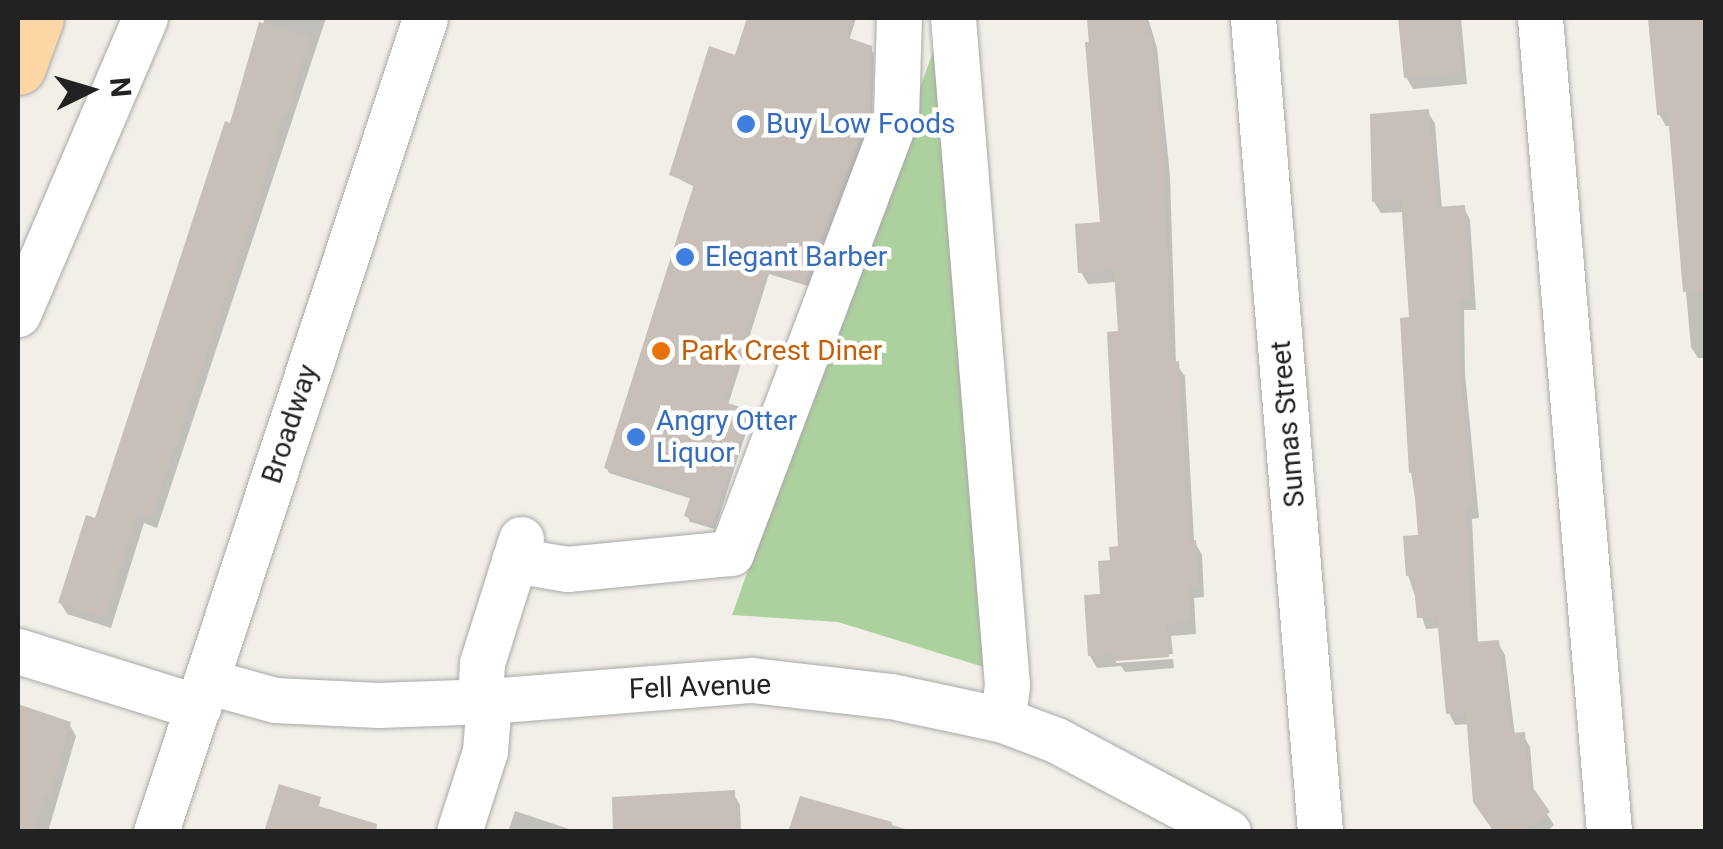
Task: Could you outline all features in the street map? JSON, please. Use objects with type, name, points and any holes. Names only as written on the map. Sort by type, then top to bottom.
[{"type":"main road","points":[[18,67],[36,18]]},
{"type":"street","points":[[18,314],[145,18]]},
{"type":"street","name":"Broadway","points":[[156,832],[425,18]]},
{"type":"street","points":[[459,832],[485,750],[482,663],[518,549],[567,570],[731,553],[896,117],[899,18]]},
{"type":"street","points":[[953,18],[1008,684],[1003,720]]},
{"type":"street","name":"Sumas Street","points":[[1254,18],[1320,832]]},
{"type":"street","points":[[1540,18],[1609,832]]},
{"type":"street","name":"Fell Avenue","points":[[18,651],[202,694],[274,700],[378,704],[485,701],[752,680],[892,696],[1003,720],[1099,760],[1228,832]]},
{"type":"green space","points":[[945,18],[987,668],[838,622],[732,615]]},
{"type":"building","points":[[747,18],[852,18],[846,37],[872,46],[870,112],[805,282],[767,270],[725,402],[749,410],[712,525],[684,516],[691,495],[604,468],[694,184],[669,175],[709,46],[735,55]]},
{"type":"building","points":[[1088,18],[1146,18],[1147,34],[1152,34],[1164,162],[1171,362],[1179,361],[1189,541],[1196,540],[1199,586],[1188,587],[1191,622],[1166,624],[1169,657],[1115,661],[1115,654],[1088,656],[1084,595],[1100,594],[1098,561],[1110,560],[1109,547],[1118,546],[1107,332],[1118,331],[1114,270],[1078,273],[1075,224],[1100,222],[1085,42],[1090,42]]},
{"type":"building","points":[[1398,18],[1456,18],[1462,72],[1404,78]]},
{"type":"building","points":[[1648,18],[1706,18],[1706,291],[1683,292],[1668,114],[1657,115]]},
{"type":"building","points":[[259,22],[310,36],[254,215],[151,517],[138,513],[104,618],[58,603],[86,515],[95,518],[225,121],[230,123]]},
{"type":"building","points":[[1429,109],[1437,207],[1465,205],[1471,298],[1459,299],[1459,360],[1474,507],[1466,507],[1473,642],[1499,640],[1511,733],[1525,732],[1529,782],[1550,812],[1522,832],[1494,832],[1473,802],[1466,713],[1446,714],[1437,617],[1417,618],[1413,575],[1406,576],[1403,536],[1418,535],[1413,472],[1409,473],[1400,318],[1409,317],[1401,200],[1372,202],[1370,114]]},
{"type":"building","points":[[18,704],[71,722],[50,797],[45,795],[33,832],[18,832]]},
{"type":"building","points":[[279,784],[321,797],[319,806],[377,824],[376,832],[264,832]]},
{"type":"building","points":[[735,790],[736,832],[613,832],[612,797]]},
{"type":"building","points":[[800,796],[892,822],[891,832],[788,832]]},
{"type":"place","name":"Buy Low Foods","points":[[746,124]]},
{"type":"place","name":"Elegant Barber","points":[[685,257]]},
{"type":"place","name":"Park Crest Diner","points":[[661,351]]},
{"type":"place","name":"Angry Otter Liquor","points":[[636,437]]}]
